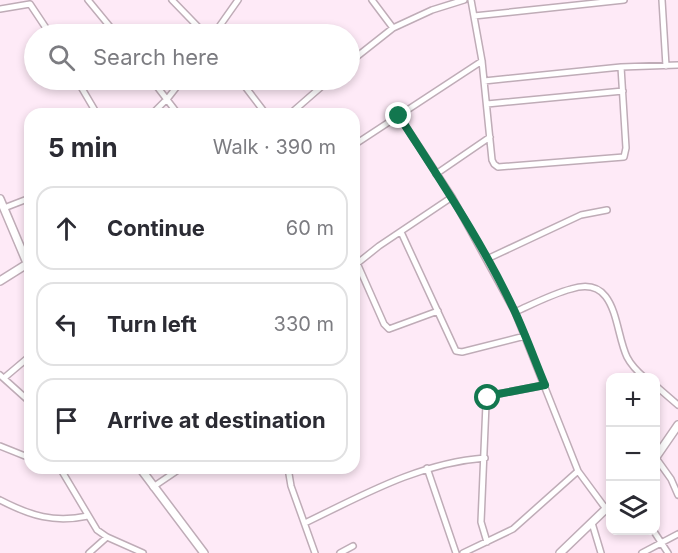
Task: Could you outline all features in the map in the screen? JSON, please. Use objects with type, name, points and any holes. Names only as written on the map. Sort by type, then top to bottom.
[{"type":"street","points":[[88,0],[108,24]]},
{"type":"street","points":[[172,0],[195,24]]},
{"type":"street","points":[[221,24],[238,0]]},
{"type":"street","points":[[372,0],[393,28]]},
{"type":"street","points":[[360,54],[393,28],[432,10],[464,0]]},
{"type":"street","points":[[471,0],[482,61],[492,160],[498,166],[624,157],[627,148],[621,67]]},
{"type":"street","points":[[474,16],[624,0]]},
{"type":"street","points":[[662,0],[666,66]]},
{"type":"street","points":[[0,9],[30,4],[43,24]]},
{"type":"street","points":[[360,141],[482,61]]},
{"type":"street","points":[[484,81],[621,67],[678,65]]},
{"type":"street","points":[[83,90],[93,108]]},
{"type":"street","points":[[161,90],[174,108]]},
{"type":"street","points":[[158,108],[174,90]]},
{"type":"street","points":[[248,90],[261,108]]},
{"type":"street","points":[[297,108],[318,90]]},
{"type":"street","points":[[487,104],[623,91]]},
{"type":"street","points":[[399,116],[452,197],[487,259],[515,312],[578,471],[606,505]]},
{"type":"street","points":[[436,174],[490,138]]},
{"type":"street","points":[[360,261],[452,197]]},
{"type":"street","points":[[0,199],[4,208],[4,218],[24,259]]},
{"type":"street","points":[[4,208],[24,200]]},
{"type":"street","points":[[487,259],[581,215],[607,210]]},
{"type":"street","points":[[401,232],[458,352],[525,336]]},
{"type":"street","points":[[0,281],[24,269]]},
{"type":"street","points":[[360,273],[384,324],[389,329],[438,311]]},
{"type":"street","points":[[515,312],[573,288],[594,288],[603,292],[610,303],[626,356],[640,373]]},
{"type":"street","points":[[24,360],[2,376],[24,396]]},
{"type":"street","points":[[487,542],[481,522],[488,398],[493,395],[545,385]]},
{"type":"street","points":[[660,389],[678,405]]},
{"type":"street","points":[[660,452],[678,425]]},
{"type":"street","points":[[0,446],[24,456]]},
{"type":"street","points":[[305,523],[349,500],[428,468],[449,462],[485,458]]},
{"type":"street","points":[[660,464],[671,479],[678,495]]},
{"type":"street","points":[[428,468],[456,553]]},
{"type":"street","points":[[463,553],[513,529],[578,471]]},
{"type":"street","points":[[66,474],[97,530],[107,537],[144,553]]},
{"type":"street","points":[[144,474],[204,553]]},
{"type":"street","points":[[153,487],[172,474]]},
{"type":"street","points":[[289,474],[291,486],[315,553]]},
{"type":"street","points":[[0,500],[36,517],[69,520],[88,516]]},
{"type":"street","points":[[560,553],[606,509]]},
{"type":"street","points":[[592,523],[601,553]]},
{"type":"street","points":[[642,553],[678,534]]},
{"type":"street","points":[[656,535],[668,553]]},
{"type":"street","points":[[89,553],[107,537]]},
{"type":"street","points":[[340,553],[354,546]]},
{"type":"route","points":[[399,116],[452,197],[498,279],[515,312],[545,385],[493,395],[488,398]]}]
